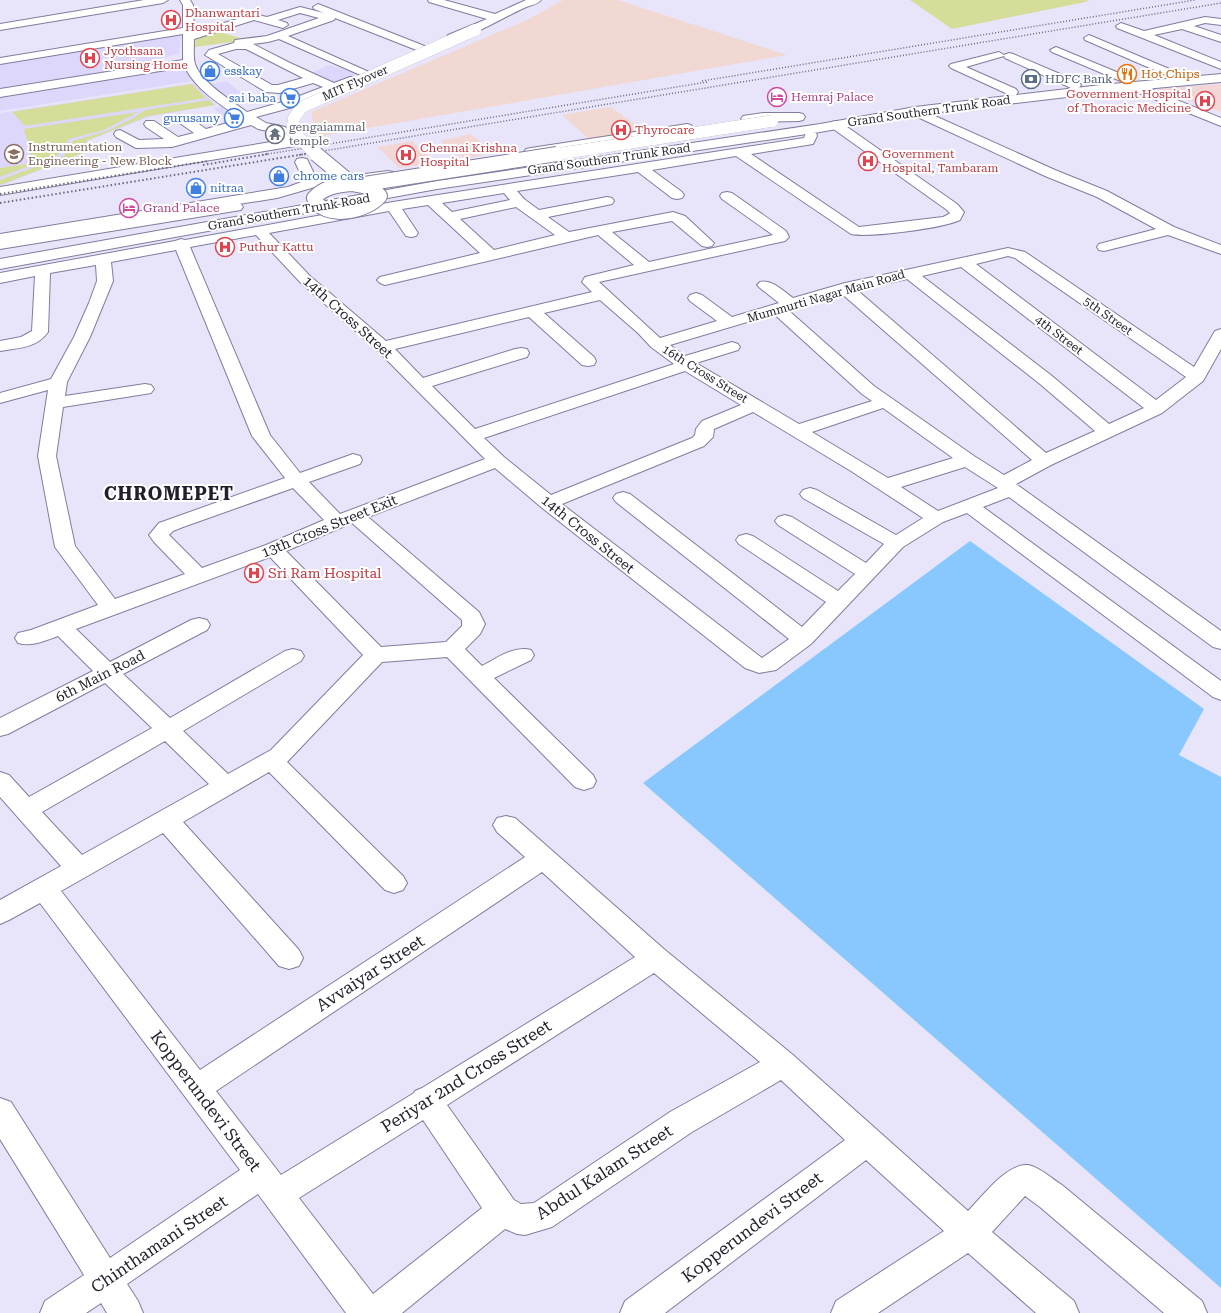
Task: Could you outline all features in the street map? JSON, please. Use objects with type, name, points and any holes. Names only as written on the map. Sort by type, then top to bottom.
[{"type":"street","points":[[0,27],[163,0]]},
{"type":"street","points":[[185,0],[188,5],[188,33],[198,49]]},
{"type":"street","points":[[300,0],[423,49]]},
{"type":"street","points":[[433,0],[496,18]]},
{"type":"street","points":[[479,28],[496,18],[535,1]]},
{"type":"street","points":[[254,121],[277,108],[479,28],[528,7],[535,1]]},
{"type":"street","points":[[0,93],[189,63],[198,49],[229,43],[262,40],[300,30],[330,18],[300,10],[269,20]]},
{"type":"street","points":[[0,61],[188,33],[215,28],[254,16],[300,30]]},
{"type":"street","points":[[1142,35],[1185,26],[1205,20],[1221,22]]},
{"type":"street","points":[[1121,26],[1221,66]]},
{"type":"street","points":[[1185,26],[1221,39]]},
{"type":"street","points":[[215,28],[262,40]]},
{"type":"street","points":[[120,134],[134,144],[140,145],[177,142],[254,121],[301,113],[482,32],[479,28]]},
{"type":"street","name":"MIT Flyover","points":[[355,182],[292,131],[291,124],[293,116],[302,108],[479,28]]},
{"type":"street","points":[[284,38],[365,74]]},
{"type":"street","points":[[1089,38],[1177,76]]},
{"type":"street","points":[[314,79],[274,89],[211,53],[244,45],[333,87]]},
{"type":"street","points":[[1056,50],[1221,122]]},
{"type":"street","points":[[225,62],[261,53]]},
{"type":"street","points":[[1012,92],[955,66],[1004,55],[1075,86]]},
{"type":"street","points":[[0,191],[290,143],[290,140],[281,130],[254,121],[219,97],[212,84],[195,76],[189,63]]},
{"type":"street","points":[[233,79],[286,66]]},
{"type":"street","name":"Grand Southern Trunk Road","points":[[0,264],[437,185],[811,130],[915,111],[1177,76],[1221,72]]},
{"type":"street","name":"Grand Southern Trunk Road","points":[[0,252],[484,165],[811,130],[913,104],[1012,92],[1075,86],[1221,78]]},
{"type":"street","points":[[915,111],[1050,173],[1102,194],[1169,230],[1221,250]]},
{"type":"street","points":[[355,182],[365,178],[484,165],[540,149],[763,117],[799,117],[811,130]]},
{"type":"street","points":[[0,245],[355,182],[799,117]]},
{"type":"street","points":[[181,118],[205,134]]},
{"type":"street","points":[[150,124],[177,142]]},
{"type":"street","points":[[739,152],[856,230],[869,231],[946,221],[955,217],[957,212],[952,207],[836,125]]},
{"type":"street","points":[[0,278],[393,206],[808,141],[811,130]]},
{"type":"street","points":[[0,272],[811,130]]},
{"type":"street","points":[[328,161],[329,179],[317,189],[314,202],[318,206],[328,210],[343,212]]},
{"type":"street","points":[[302,162],[317,189]]},
{"type":"street","points":[[642,168],[677,195]]},
{"type":"street","points":[[355,182],[379,192],[380,196],[378,200],[366,208]]},
{"type":"street","points":[[507,188],[519,202],[566,237]]},
{"type":"street","points":[[0,238],[277,194],[293,190],[317,189]]},
{"type":"street","name":"16th Cross Street","points":[[727,196],[782,236],[780,238],[645,266],[590,280],[590,282],[657,344],[685,364],[798,431],[886,485],[936,518]]},
{"type":"street","points":[[431,200],[491,255]]},
{"type":"street","points":[[537,215],[608,201]]},
{"type":"street","points":[[449,217],[519,202]]},
{"type":"street","points":[[393,206],[411,233]]},
{"type":"street","points":[[384,280],[566,237],[673,216],[680,219],[707,243]]},
{"type":"street","name":"14th Cross Street","points":[[259,230],[305,279],[383,347],[497,461],[600,544],[753,663],[759,666],[768,665],[803,638],[840,602],[896,543],[936,518],[968,506],[1008,486],[1044,461],[1156,409],[1196,377]]},
{"type":"street","points":[[601,230],[645,266]]},
{"type":"street","points":[[1104,247],[1169,230]]},
{"type":"street","points":[[0,913],[278,756],[376,656],[452,649],[472,629],[474,624],[471,617],[296,480],[261,436],[181,244]]},
{"type":"street","name":"Mummurti Nagar Main Road","points":[[657,344],[845,288],[909,272],[1008,252],[1020,255]]},
{"type":"street","name":"5th Street","points":[[1020,255],[1196,377]]},
{"type":"street","points":[[103,259],[105,281],[97,303],[82,337],[58,382],[47,456],[66,547],[111,608]]},
{"type":"street","name":"4th Street","points":[[963,261],[1156,409]]},
{"type":"street","points":[[0,346],[32,339],[40,332],[43,270]]},
{"type":"street","points":[[909,272],[1046,380],[1107,432]]},
{"type":"street","points":[[765,285],[868,390],[967,460],[1008,486],[1221,642]]},
{"type":"street","points":[[845,288],[1044,461]]},
{"type":"street","points":[[383,347],[604,294]]},
{"type":"street","points":[[696,298],[730,323]]},
{"type":"street","points":[[532,311],[588,361]]},
{"type":"street","points":[[1196,377],[1221,334]]},
{"type":"street","points":[[473,436],[732,347]]},
{"type":"street","points":[[420,384],[521,353]]},
{"type":"street","points":[[0,398],[58,382]]},
{"type":"street","points":[[55,403],[145,389]]},
{"type":"street","points":[[798,431],[879,404]]},
{"type":"street","points":[[548,503],[698,442],[704,437],[705,429],[708,425],[755,405]]},
{"type":"street","points":[[199,576],[161,538],[159,535],[161,531],[176,522],[353,460]]},
{"type":"street","points":[[886,485],[967,460]]},
{"type":"street","name":"13th Cross Street Exit","points":[[26,638],[34,637],[273,549],[346,519],[497,461]]},
{"type":"street","points":[[810,494],[896,543]]},
{"type":"street","points":[[623,498],[803,638]]},
{"type":"street","points":[[968,506],[1221,692]]},
{"type":"street","points":[[785,521],[868,573]]},
{"type":"street","points":[[746,540],[840,602]]},
{"type":"street","points":[[273,549],[376,656]]},
{"type":"street","name":"6th Main Road","points":[[0,728],[199,625]]},
{"type":"street","points":[[61,627],[225,785]]},
{"type":"street","points":[[452,649],[584,781]]},
{"type":"street","points":[[479,676],[523,655]]},
{"type":"street","points":[[26,810],[293,656]]},
{"type":"street","points":[[271,760],[394,883]]},
{"type":"street","points":[[0,781],[78,869]]},
{"type":"street","points":[[166,819],[289,958]]},
{"type":"street","points":[[506,825],[655,958],[783,1064],[969,1233],[1062,1313]]},
{"type":"street","name":"Avvaiyar Street","points":[[196,1088],[544,858]]},
{"type":"street","name":"Kopperundevi Street","points":[[44,888],[367,1313]]},
{"type":"street","name":"Periyar 2nd Cross Street","points":[[269,1184],[426,1100],[655,958]]},
{"type":"street","name":"Abdul Kalam Street","points":[[503,1212],[515,1220],[527,1220],[541,1216],[681,1122],[783,1064]]},
{"type":"street","points":[[376,1313],[503,1212],[426,1100]]},
{"type":"street","points":[[0,1112],[126,1313]]},
{"type":"street","name":"Kopperundevi Street","points":[[643,1311],[867,1141]]},
{"type":"street","points":[[848,1313],[969,1233],[1019,1181],[1028,1180],[1051,1196],[1190,1313]]},
{"type":"street","name":"Chinthamani Street","points":[[57,1313],[106,1280],[269,1184]]},
{"type":"shaded area","points":[[563,0],[618,0],[787,55],[317,137],[311,112],[527,20]]},
{"type":"shaded area","points":[[182,32],[179,54],[157,59],[162,68],[184,65],[193,81],[0,111],[0,63]]},
{"type":"shaded area","points":[[328,65],[361,73],[335,84],[311,73]]},
{"type":"shaded area","points":[[226,81],[244,95],[230,98],[210,84]]},
{"type":"shaded area","points":[[195,83],[216,105],[149,117],[87,141],[89,151],[0,186],[0,113]]},
{"type":"shaded area","name":"Government Hospital of Thoracic Medicine","points":[[1221,84],[1221,112],[1156,89]]},
{"type":"shaded area","points":[[224,106],[242,119],[229,122],[213,108]]},
{"type":"shaded area","points":[[610,107],[645,131],[590,140],[562,115]]},
{"type":"shaded area","points":[[470,134],[496,152],[465,159],[440,141]]},
{"type":"shaded area","name":"Chennai Krishna Hospital","points":[[412,141],[436,163],[399,168],[377,147]]},
{"type":"green space","points":[[910,0],[1085,0],[1090,1],[952,29]]},
{"type":"green space","points":[[212,30],[247,40],[195,47],[196,36]]},
{"type":"green space","points":[[192,84],[206,98],[25,126],[12,112]]},
{"type":"green space","points":[[209,100],[215,105],[148,116],[86,141],[88,151],[0,185],[0,180],[64,156],[73,141],[107,131],[132,119],[145,110]]},
{"type":"green space","points":[[138,112],[104,130],[69,139],[58,155],[0,177],[0,168],[33,163],[24,129]]},
{"type":"water","points":[[970,541],[1204,709],[1179,755],[1221,777],[1221,1288],[643,783]]},
{"type":"railway","points":[[702,81],[1195,0]]},
{"type":"railway","points":[[299,155],[1221,3]]},
{"type":"railway","points":[[265,155],[707,82]]},
{"type":"railway","points":[[0,203],[305,154]]},
{"type":"railway","points":[[203,165],[265,155]]},
{"type":"railway","points":[[0,194],[208,161]]},
{"type":"place","name":"Dhanwantari Hospital","points":[[171,20]]},
{"type":"place","name":"Jyothsana Nursing Home","points":[[90,58]]},
{"type":"place","name":"esskay","points":[[210,71]]},
{"type":"place","name":"Hot Chips","points":[[1127,74]]},
{"type":"place","name":"HDFC Bank","points":[[1031,79]]},
{"type":"place","name":"Hemraj Palace","points":[[777,97]]},
{"type":"place","name":"sai baba","points":[[290,98]]},
{"type":"place","name":"Government Hospital of Thoracic Medicine","points":[[1205,101]]},
{"type":"place","name":"gurusamy","points":[[234,118]]},
{"type":"place","name":"Thyrocare","points":[[621,130]]},
{"type":"place","name":"gengaiammal temple","points":[[275,134]]},
{"type":"place","name":"Instrumentation Engineering - New Block","points":[[14,154]]},
{"type":"place","name":"Chennai Krishna Hospital","points":[[406,155]]},
{"type":"place","name":"Government Hospital, Tambaram","points":[[868,161]]},
{"type":"place","name":"chrome cars","points":[[279,176]]},
{"type":"place","name":"nitraa","points":[[196,188]]},
{"type":"place","name":"Grand Palace","points":[[129,208]]},
{"type":"place","name":"Puthur Kattu","points":[[225,247]]},
{"type":"place","name":"Sri Ram Hospital","points":[[254,573]]},
{"type":"district","name":"CHROMEPET","points":[[169,494]]}]
